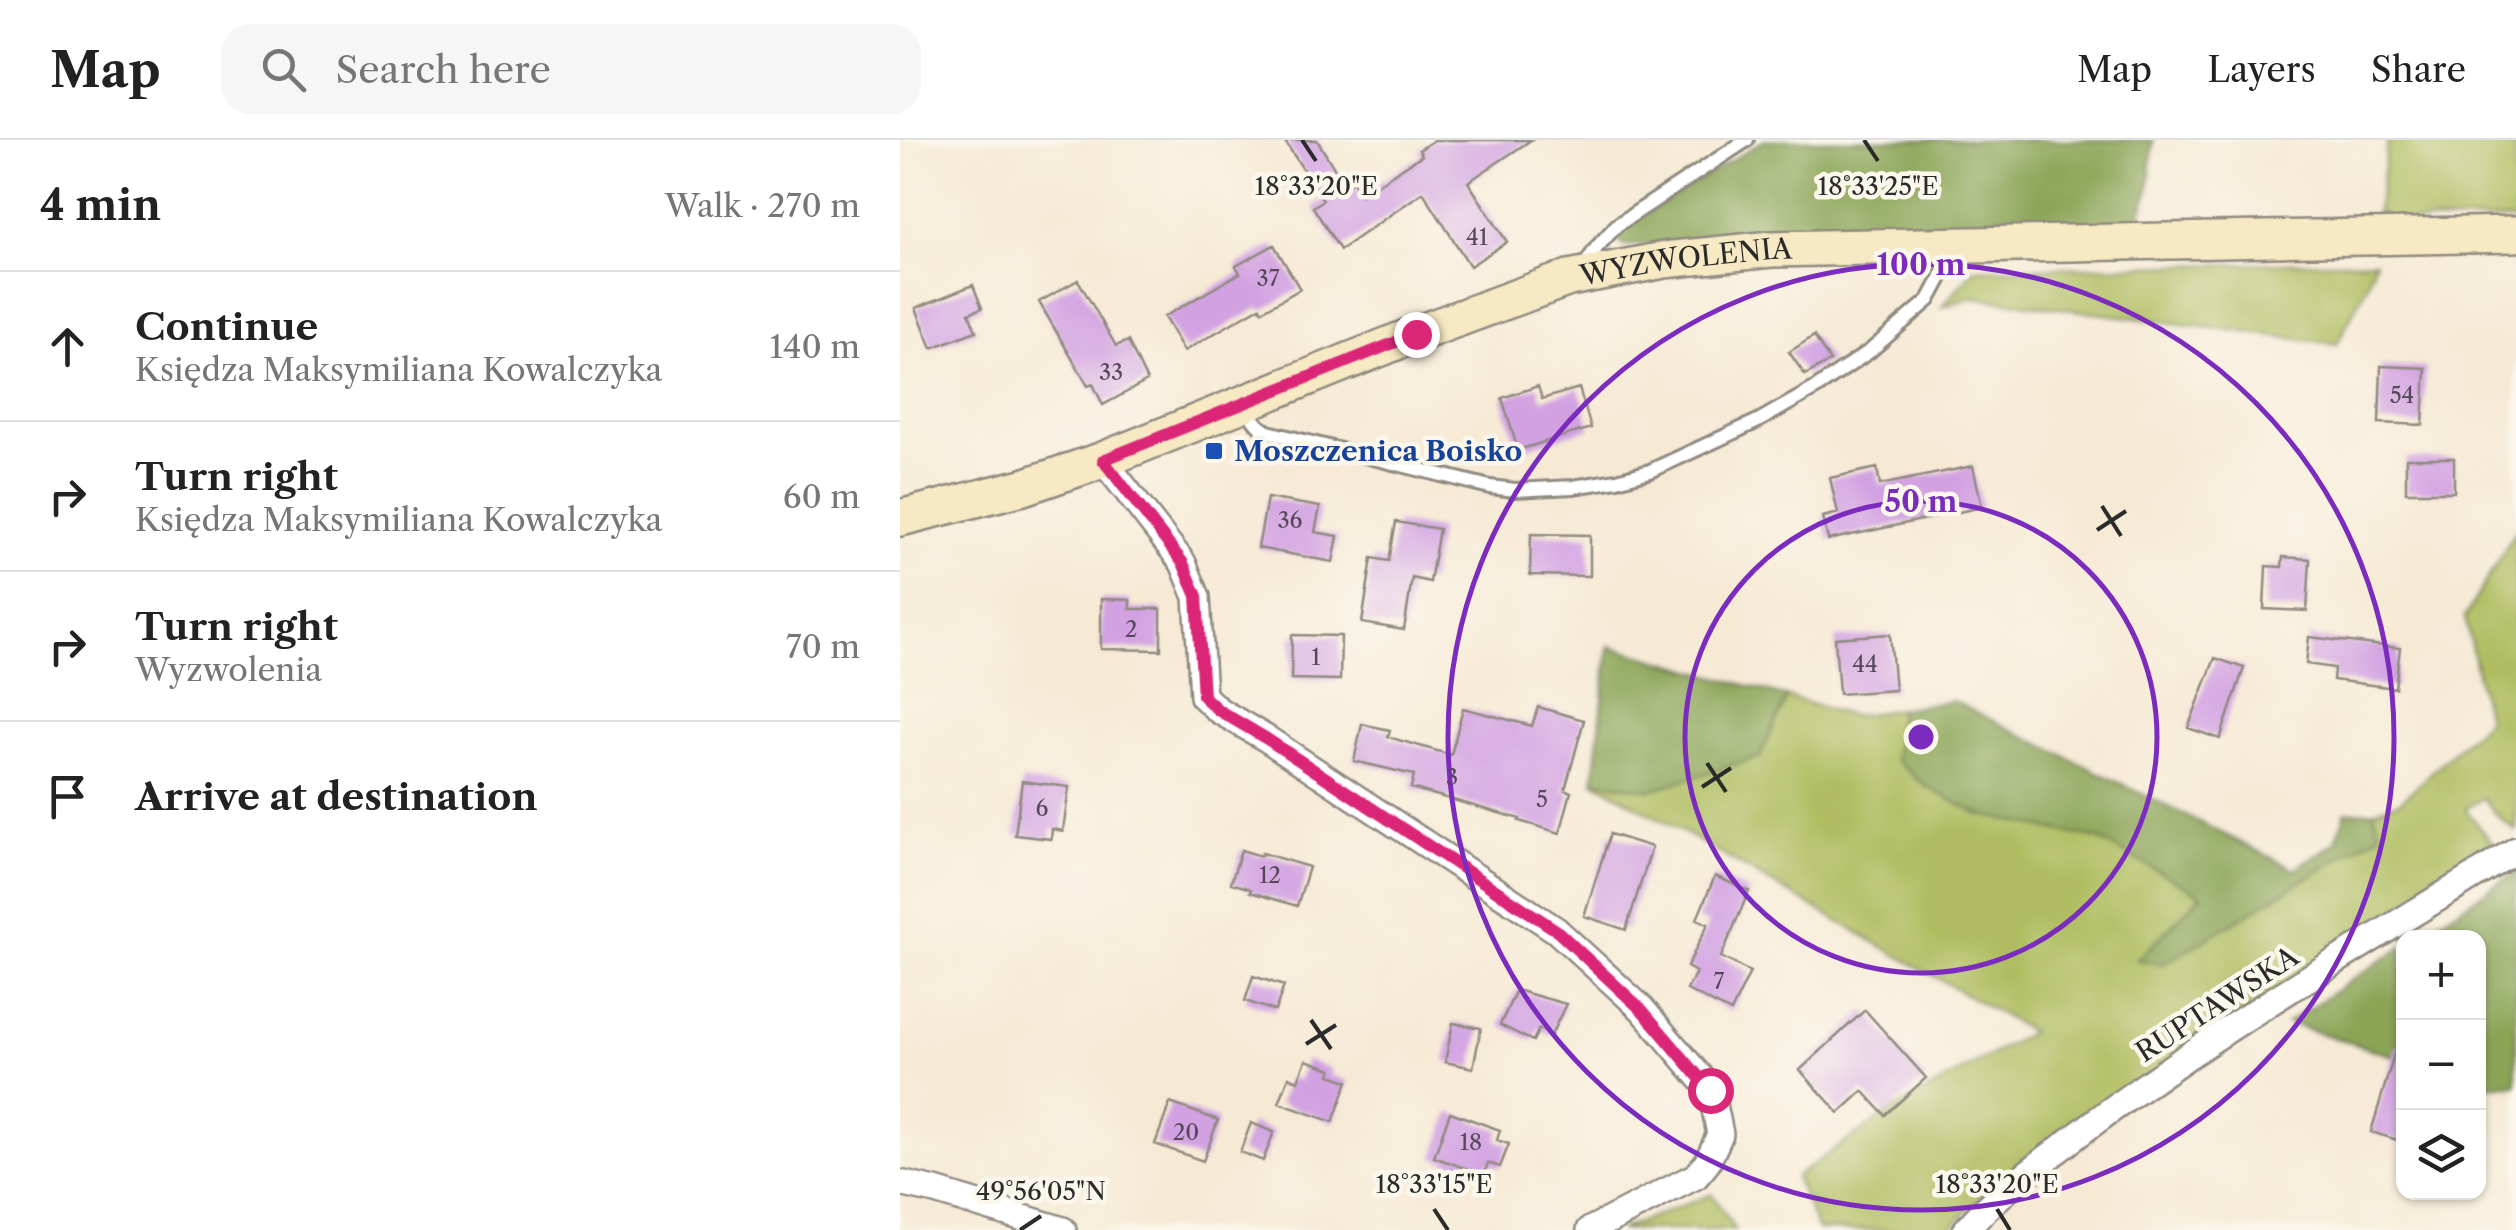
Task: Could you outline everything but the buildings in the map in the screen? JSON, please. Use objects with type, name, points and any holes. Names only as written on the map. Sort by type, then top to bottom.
[{"type":"street","name":"WYZWOLENIA","points":[[900,518],[1023,487],[1103,460],[1487,306],[1580,275],[1719,253],[1772,249],[2516,234]]},
{"type":"street","points":[[1103,460],[1183,563],[1197,596],[1203,696],[1218,710],[1556,930],[1642,1010],[1710,1090],[1720,1134],[1707,1163],[1696,1176],[1590,1230]]},
{"type":"street","name":"RUPTAWSKA","points":[[1966,1230],[2030,1172],[2166,1072],[2516,850]]},
{"type":"street","points":[[900,1183],[1063,1230]]},
{"type":"lane","points":[[1580,275],[1617,224],[1748,140]]},
{"type":"lane","points":[[1246,404],[1253,419],[1268,432],[1490,488],[1573,487],[1617,480],[1650,471],[1758,421],[1840,373],[1929,300],[1942,276],[1949,247]]},
{"type":"green space","points":[[1764,140],[2153,140],[2149,189],[2136,229],[1786,234],[1624,246],[1618,239],[1620,230]]},
{"type":"green space","points":[[2388,140],[2516,140],[2516,220],[2375,223]]},
{"type":"green space","points":[[2375,261],[2337,344],[1973,297],[1942,307],[1974,269]]},
{"type":"green space","points":[[2516,530],[2516,831],[2483,798],[2465,809],[2496,847],[2492,851],[2354,937],[1985,1194],[1948,1230],[1818,1230],[1795,1177],[1885,1115],[2031,1032],[1594,781],[1609,646],[1852,716],[1953,701],[2295,869],[2336,842],[2346,812],[2362,815],[2401,801],[2487,720],[2465,617]]},
{"type":"green space","points":[[1609,646],[1787,697],[1760,757],[1651,790],[1594,781]]},
{"type":"green space","points":[[1953,701],[2294,869],[2336,842],[2346,812],[2374,811],[2380,834],[2164,964],[2137,960],[2202,895],[2098,839],[1978,814],[1927,787],[1895,760],[1899,709]]},
{"type":"green space","points":[[2516,871],[2516,1085],[2486,1084],[2486,930],[2427,930]]},
{"type":"green space","points":[[2396,951],[2396,1057],[2287,1023]]},
{"type":"green space","points":[[1712,1194],[1735,1230],[1619,1230]]},
{"type":"place","name":"Moszczenica Boisko","points":[[1214,451]]},
{"type":"route","points":[[1416,334],[1103,460],[1183,563],[1197,596],[1203,696],[1218,710],[1556,930],[1642,1010],[1710,1090]]}]
